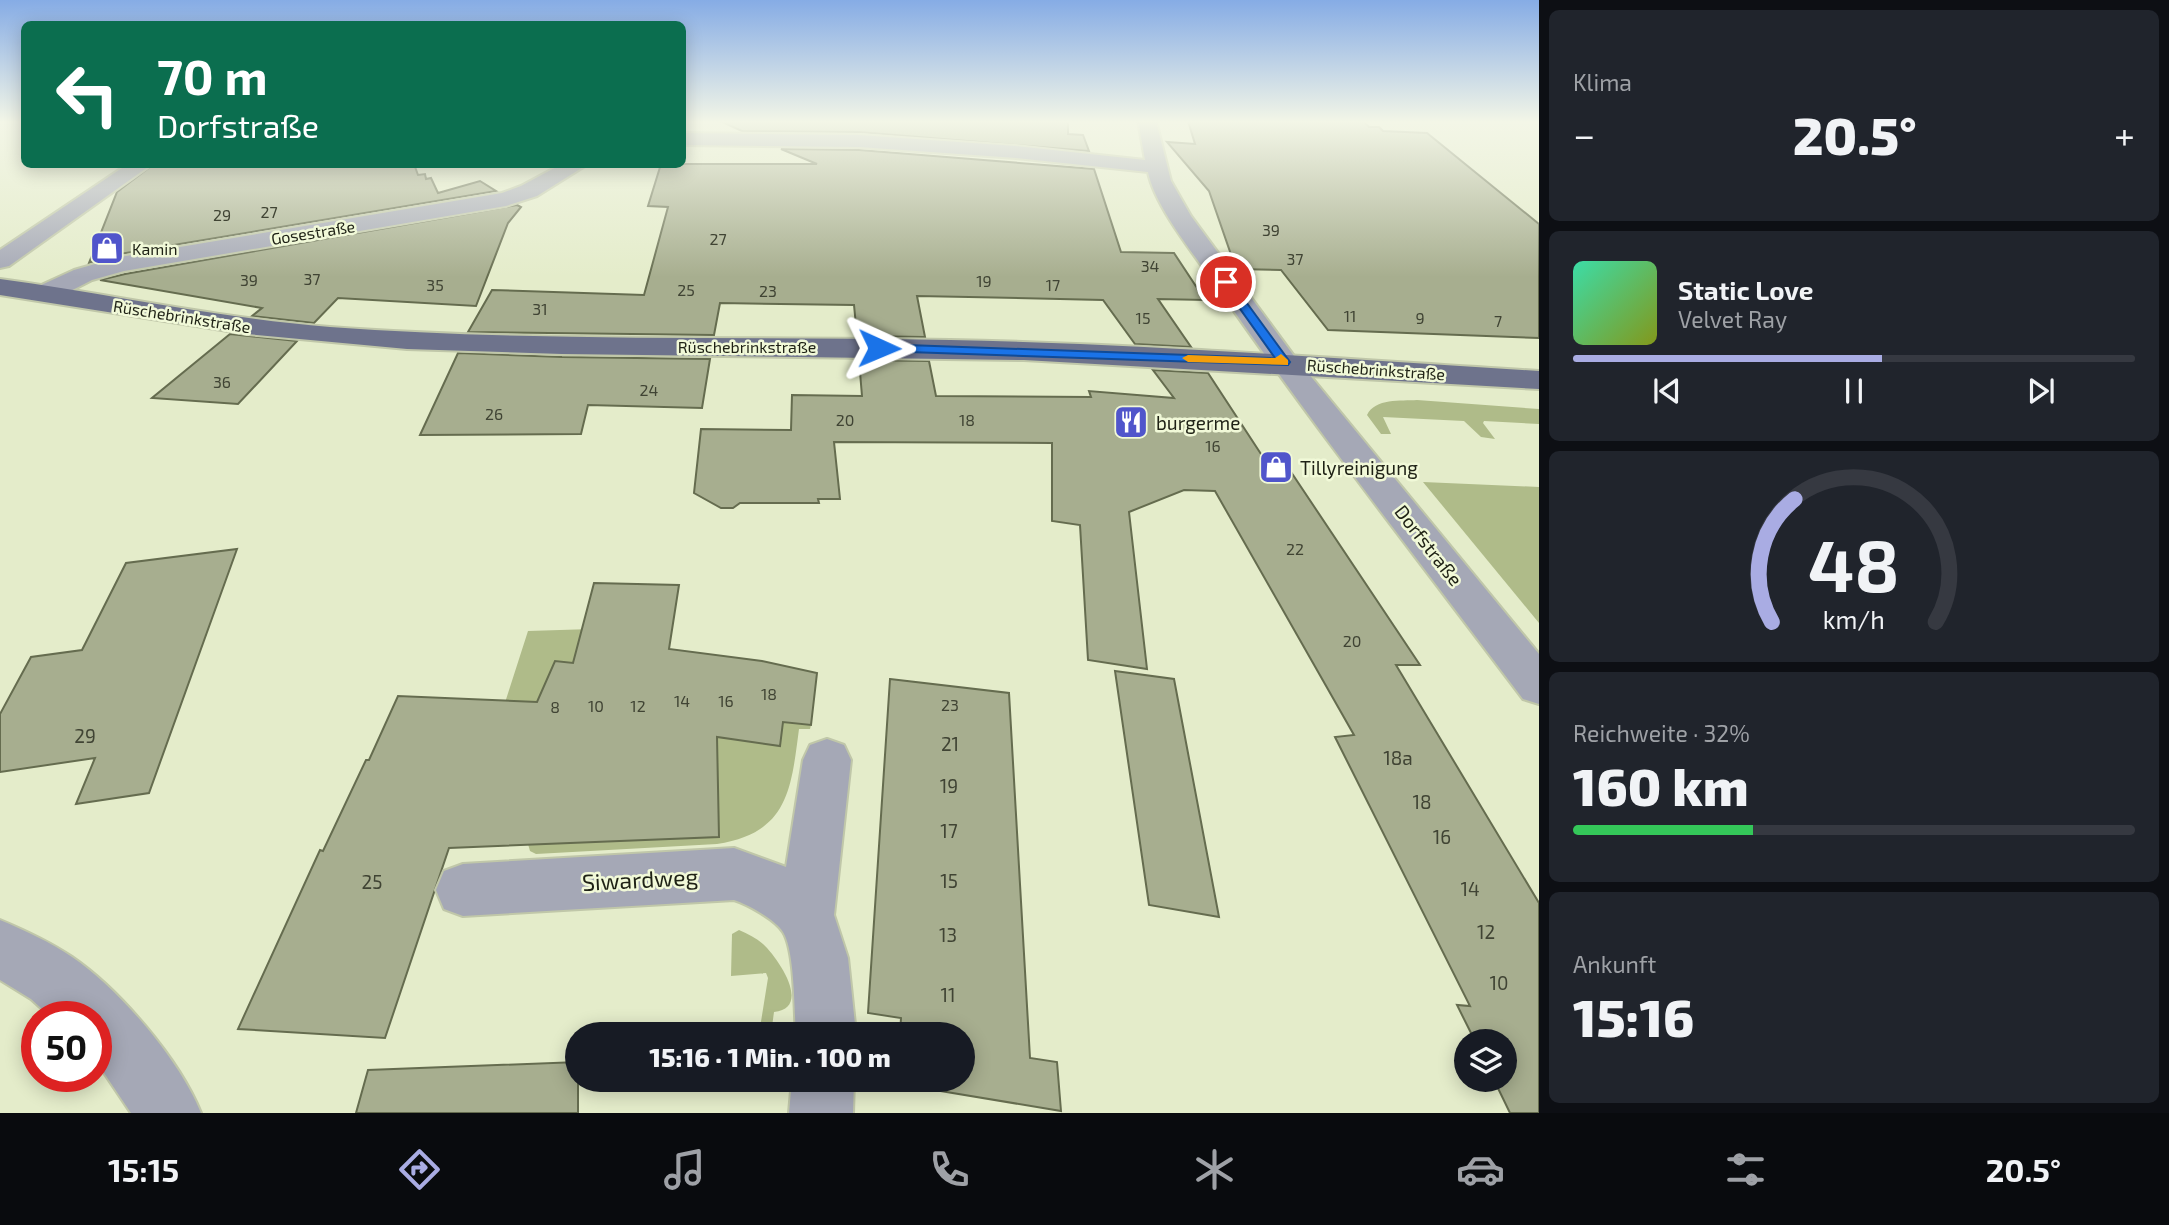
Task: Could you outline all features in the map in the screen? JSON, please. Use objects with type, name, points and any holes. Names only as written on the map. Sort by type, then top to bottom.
[{"type":"main road","name":"Rüschebrinkstraße","points":[[0,287],[222,324],[414,340],[608,346],[956,349],[1284,362],[1539,380]]},
{"type":"street","points":[[0,261],[129,173]]},
{"type":"street","name":"Gosestraße","points":[[46,293],[83,275],[120,264],[506,199],[529,191],[562,173]]},
{"type":"street","name":"Dorfstraße","points":[[1159,173],[1165,191],[1181,218],[1284,362],[1539,686]]},
{"type":"street","points":[[824,1022],[819,958],[806,915],[827,760]]},
{"type":"street","name":"Siwardweg","points":[[463,890],[734,874],[765,884],[806,915]]},
{"type":"street","points":[[0,948],[52,978],[77,1001]]},
{"type":"street","points":[[112,1033],[169,1113]]},
{"type":"street","points":[[821,1113],[822,1092]]},
{"type":"green space","points":[[1417,400],[1539,409],[1539,424],[1484,421],[1495,439],[1481,437],[1464,421],[1383,417],[1391,434],[1381,434],[1367,415],[1382,403]]},
{"type":"green space","points":[[1423,482],[1539,487],[1539,623]]},
{"type":"green space","points":[[592,629],[578,664],[555,661],[518,746],[695,734],[780,746],[783,722],[811,725],[810,729],[799,729],[788,789],[782,805],[772,819],[759,830],[717,844],[536,854],[530,851],[528,844],[459,846],[528,631]]},
{"type":"green space","points":[[739,930],[752,936],[763,944],[784,971],[789,982],[791,1002],[785,1009],[774,1012],[773,1022],[761,1022],[768,978],[766,973],[731,976],[732,934]]},
{"type":"building","points":[[142,173],[417,173],[425,174],[426,179],[431,178],[438,193],[480,181],[496,191],[120,254],[89,263],[117,192]]},
{"type":"building","points":[[658,173],[1095,173],[1121,252],[1174,253],[1205,300],[1158,299],[1191,347],[1135,344],[1103,300],[969,297],[917,296],[925,337],[857,336],[854,305],[720,303],[714,335],[468,332],[492,290],[644,295],[668,207],[648,206]]},
{"type":"building","points":[[1194,173],[1476,173],[1539,224],[1539,338],[1328,330],[1281,270],[1236,269],[1209,191]]},
{"type":"building","points":[[517,205],[521,207],[508,223],[476,306],[338,298],[314,323],[252,316],[262,308],[100,280],[125,274]]},
{"type":"building","points":[[230,334],[297,341],[238,404],[152,398]]},
{"type":"building","points":[[458,353],[710,359],[702,408],[588,405],[581,434],[420,435]]},
{"type":"building","points":[[859,360],[929,361],[936,396],[1091,397],[1089,391],[1174,398],[1153,370],[1208,373],[1261,454],[1279,454],[1420,665],[1396,665],[1539,903],[1539,1113],[1510,1113],[1500,1092],[1517,1092],[1517,1029],[1469,1029],[1457,1005],[1470,1006],[1335,737],[1354,735],[1215,491],[1184,490],[1129,512],[1147,669],[1088,660],[1080,525],[1052,521],[1052,443],[834,442],[840,499],[818,499],[819,503],[740,503],[733,508],[721,508],[694,493],[701,429],[791,430],[792,395],[862,396]]},
{"type":"building","points":[[237,549],[149,793],[76,804],[95,758],[0,772],[0,714],[31,657],[82,650],[126,563]]},
{"type":"building","points":[[594,583],[679,585],[669,649],[762,661],[817,673],[811,725],[783,722],[780,746],[717,737],[719,837],[449,848],[385,1038],[238,1029],[320,850],[323,851],[398,696],[537,702],[555,661],[573,663]]},
{"type":"building","points":[[1115,671],[1174,679],[1219,917],[1149,905]]},
{"type":"building","points":[[890,679],[1009,693],[1030,1058],[1057,1062],[1061,1111],[946,1092],[975,1092],[975,1022],[901,1022],[901,1018],[868,1013]]},
{"type":"building","points":[[565,1062],[565,1092],[578,1092],[578,1113],[356,1113],[368,1070]]},
{"type":"slow traffic","points":[[1188,358],[1284,362],[1281,358]]},
{"type":"place","name":"Kamin","points":[[107,248]]},
{"type":"place","name":"burgerme","points":[[1131,422]]},
{"type":"place","name":"Tillyreinigung","points":[[1276,467]]},
{"type":"route","points":[[879,348],[1284,362],[1226,282]]}]
